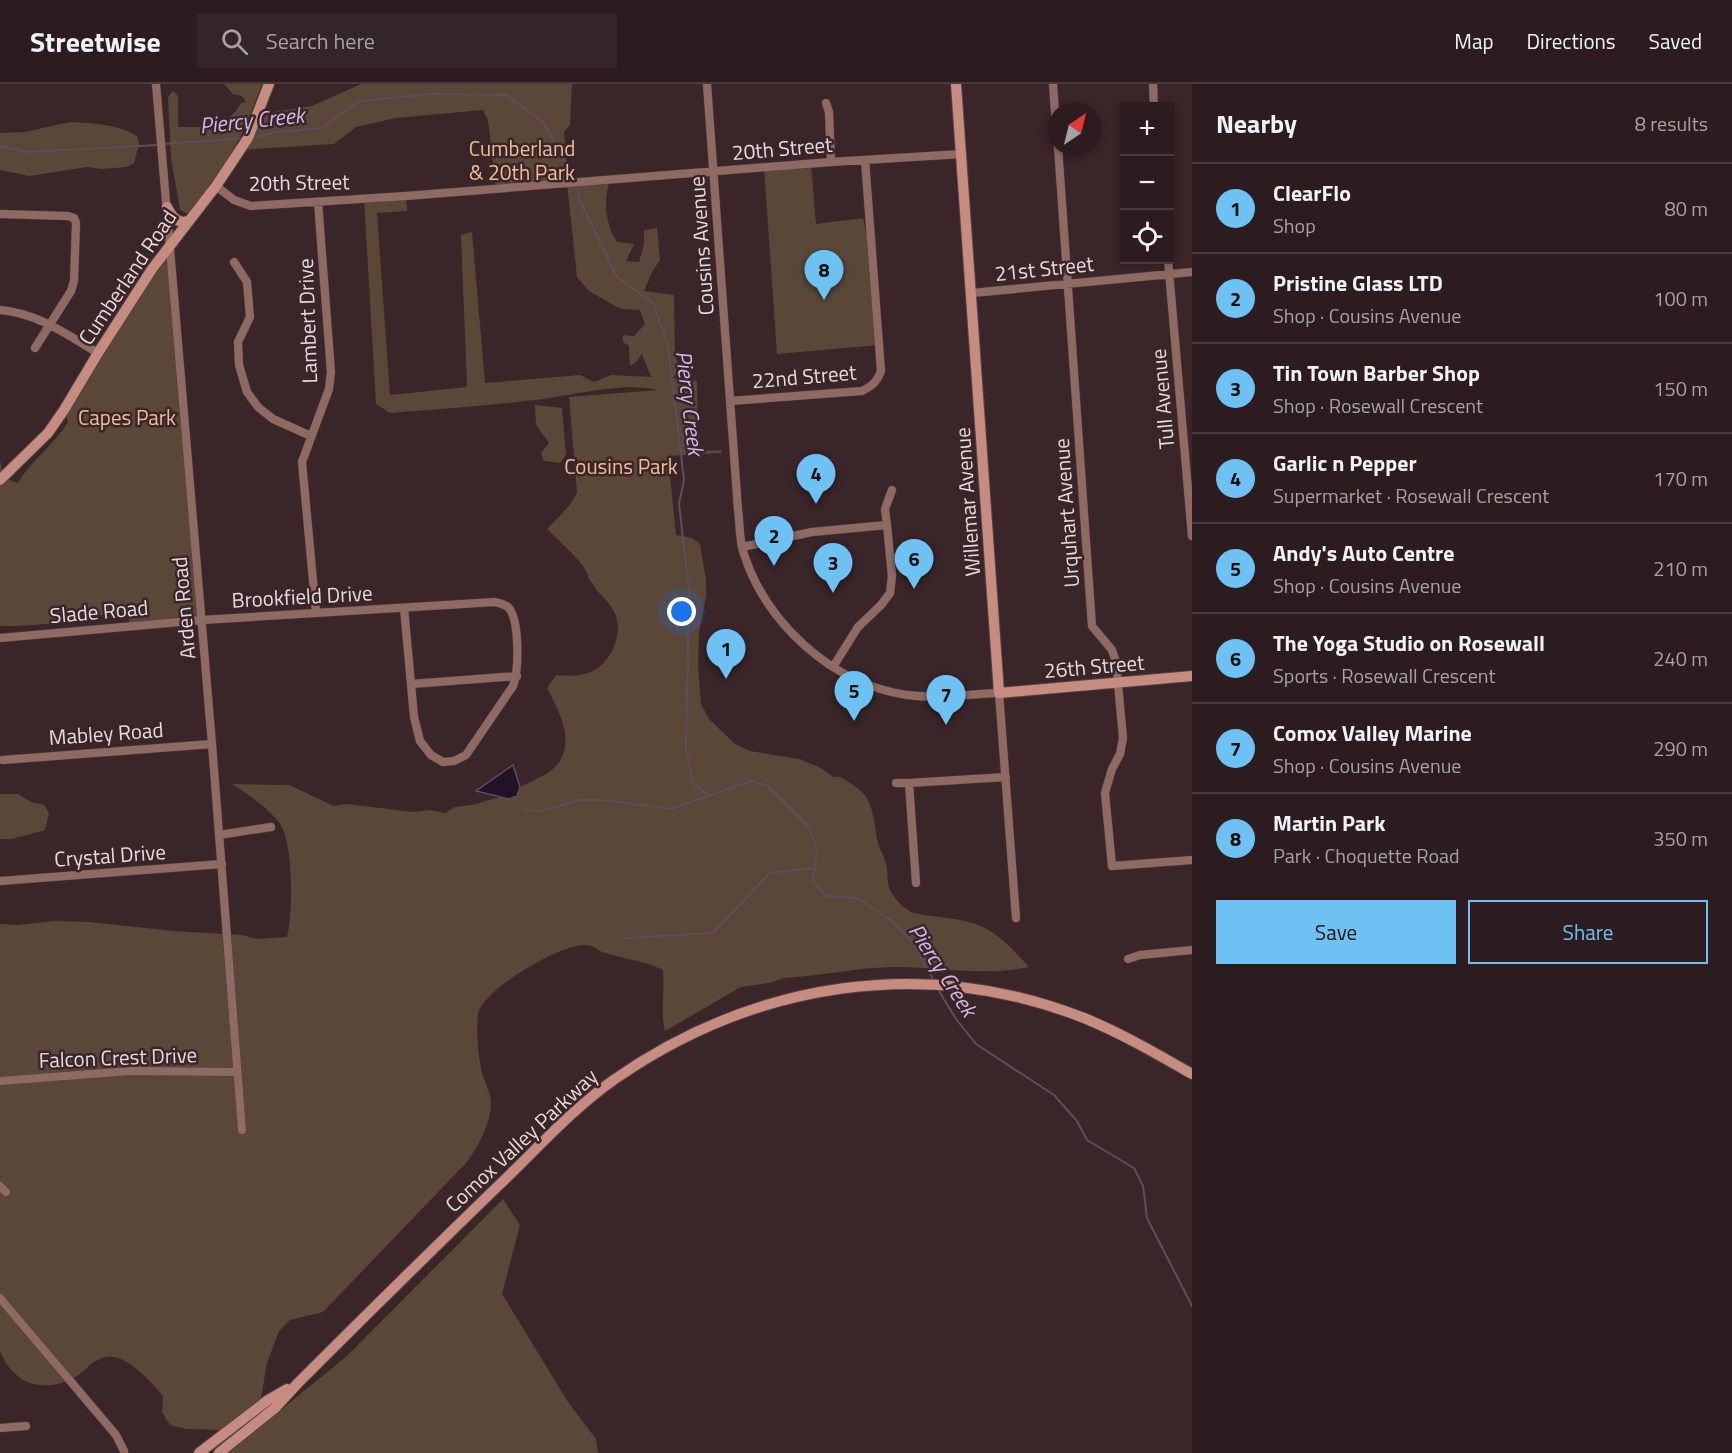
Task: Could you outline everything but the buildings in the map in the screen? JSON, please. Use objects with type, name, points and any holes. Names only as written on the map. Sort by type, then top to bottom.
[{"type":"street","name":"Arden Road","points":[[156,84],[202,620],[242,1130]]},
{"type":"street","name":"Cumberland Road","points":[[0,480],[48,433],[64,410],[98,353],[170,244],[216,186],[248,138],[269,84]]},
{"type":"street","name":"Cousins Avenue","points":[[708,84],[742,548],[748,564],[778,617],[806,647],[833,668],[857,681],[908,695],[999,693]]},
{"type":"street","name":"Willemar Avenue","points":[[956,84],[1016,918]]},
{"type":"street","points":[[1053,84],[1054,102]]},
{"type":"street","points":[[1153,84],[1155,102]]},
{"type":"street","points":[[826,103],[829,112],[831,162]]},
{"type":"street","name":"20th Street","points":[[216,186],[234,200],[251,206],[962,154]]},
{"type":"street","name":"Urquhart Avenue","points":[[1059,156],[1092,626],[1112,650],[1116,662],[1123,738],[1120,754],[1112,769],[1106,793],[1112,867],[1192,860]]},
{"type":"street","name":"22nd Street","points":[[730,401],[862,391],[878,380],[881,371],[864,160]]},
{"type":"street","name":"Lambert Drive","points":[[316,613],[302,462],[329,389],[331,372],[318,202]]},
{"type":"street","points":[[167,207],[176,220],[182,223],[188,221]]},
{"type":"street","points":[[0,214],[68,216],[74,218],[76,223],[74,281],[71,291],[35,348]]},
{"type":"street","points":[[234,262],[247,282],[250,316],[238,342],[238,365],[247,392],[258,407],[273,419],[311,436]]},
{"type":"street","name":"Tull Avenue","points":[[1168,264],[1192,536]]},
{"type":"street","name":"21st Street","points":[[972,293],[1192,272]]},
{"type":"street","points":[[0,310],[27,314],[98,353]]},
{"type":"street","points":[[833,668],[858,627],[890,593],[892,576],[885,509],[892,490]]},
{"type":"street","points":[[742,548],[812,532],[887,525]]},
{"type":"street","name":"Brookfield Drive","points":[[202,620],[495,602],[506,605],[514,621],[517,676],[513,686],[471,750],[454,761],[443,762],[431,755],[420,741],[414,717],[404,608]]},
{"type":"street","name":"Slade Road","points":[[0,638],[202,620]]},
{"type":"street","points":[[411,684],[517,676]]},
{"type":"street","name":"26th Street","points":[[999,693],[1192,676]]},
{"type":"street","name":"Mabley Road","points":[[3,760],[212,744]]},
{"type":"street","points":[[896,783],[1006,777]]},
{"type":"street","points":[[909,783],[916,883]]},
{"type":"street","points":[[219,835],[271,827]]},
{"type":"street","name":"Crystal Drive","points":[[0,881],[222,864]]},
{"type":"street","points":[[1128,959],[1140,955],[1192,950]]},
{"type":"street","name":"Comox Valley Parkway","points":[[219,1453],[275,1408],[590,1098],[657,1052],[698,1030],[740,1012],[788,998],[860,986],[941,985],[986,991],[1083,1018],[1192,1074]]},
{"type":"street","name":"Falcon Crest Drive","points":[[0,1081],[131,1071],[237,1072]]},
{"type":"street","points":[[0,1298],[116,1435],[124,1451]]},
{"type":"street","name":"Comox Valley Parkway","points":[[199,1453],[268,1400],[298,1383]]},
{"type":"street","points":[[0,1428],[26,1426]]},
{"type":"green space","points":[[224,84],[262,84],[245,128],[225,164],[188,214],[180,210],[171,158],[168,97],[173,91],[178,96],[178,127],[206,127],[229,118],[241,103],[246,102],[242,96],[233,94]]},
{"type":"green space","name":"Cumberland & 20th Park","points":[[361,84],[572,84],[570,125],[564,132],[567,183],[496,189],[488,120],[483,110],[396,118],[356,127],[334,144],[240,150],[254,123],[273,112],[312,106]]},
{"type":"green space","points":[[70,122],[113,127],[137,136],[139,144],[134,163],[127,167],[102,169],[87,167],[29,176],[0,170],[0,133],[25,132]]},
{"type":"green space","points":[[811,163],[816,224],[863,218],[872,255],[879,345],[777,354],[764,167]]},
{"type":"green space","name":"Cousins Park","points":[[610,180],[606,204],[610,227],[617,242],[634,244],[626,261],[639,262],[644,244],[644,230],[657,228],[660,260],[644,291],[674,295],[675,356],[681,370],[672,378],[697,381],[698,445],[695,451],[722,450],[721,453],[668,456],[676,535],[692,538],[700,544],[706,580],[706,596],[699,632],[698,664],[701,704],[709,719],[735,744],[750,751],[799,759],[819,767],[834,777],[842,778],[858,789],[872,809],[878,843],[887,866],[889,888],[898,901],[914,913],[958,919],[983,927],[1002,940],[1029,967],[977,971],[890,967],[784,978],[769,983],[741,987],[665,1031],[663,970],[602,952],[588,945],[560,951],[525,969],[508,981],[483,1004],[478,1014],[479,1059],[491,1103],[489,1119],[483,1134],[467,1162],[323,1312],[290,1320],[279,1331],[267,1363],[261,1398],[251,1413],[222,1430],[186,1429],[170,1425],[162,1412],[163,1396],[134,1367],[113,1357],[100,1359],[76,1377],[59,1384],[37,1385],[28,1382],[11,1370],[0,1350],[0,924],[89,922],[242,935],[257,939],[287,937],[291,878],[284,832],[279,822],[268,811],[232,784],[289,785],[334,806],[347,804],[413,812],[430,810],[445,813],[455,807],[472,805],[520,791],[520,787],[557,765],[564,752],[563,723],[547,688],[556,675],[586,674],[598,668],[612,651],[618,632],[615,614],[589,579],[583,566],[547,529],[569,506],[577,493],[569,397],[658,390],[613,388],[516,402],[390,413],[376,404],[364,199],[406,196],[407,211],[377,213],[390,395],[467,387],[461,235],[472,232],[485,383],[580,375],[594,382],[611,375],[651,377],[642,354],[630,366],[629,346],[623,342],[623,335],[634,336],[645,324],[640,310],[615,306],[589,291],[577,277],[567,183]]},
{"type":"green space","name":"Capes Park","points":[[170,244],[202,620],[131,626],[126,610],[63,622],[0,626],[0,460],[3,477],[18,483],[29,467],[56,438],[68,422],[64,410]]},
{"type":"green space","points":[[535,405],[562,408],[566,455],[560,463],[544,461],[541,453],[549,443],[536,425]]},
{"type":"green space","points":[[0,794],[18,794],[31,802],[44,805],[49,813],[45,830],[12,839],[0,839]]},
{"type":"green space","points":[[503,1199],[520,1225],[502,1294],[568,1402],[596,1439],[598,1453],[228,1453],[347,1356]]},
{"type":"shaded area","points":[[513,765],[520,787],[517,796],[509,799],[476,791]]},
{"type":"waterway","name":"Piercy Creek","points":[[250,138],[277,132],[322,128],[359,101],[431,94],[506,95],[543,122],[576,180]]},
{"type":"waterway","name":"Piercy Creek","points":[[164,144],[245,138]]},
{"type":"waterway","name":"Piercy Creek","points":[[0,146],[27,152],[158,145]]},
{"type":"waterway","name":"Piercy Creek","points":[[577,186],[580,201],[617,277],[653,303],[668,345],[684,480],[679,504],[689,592],[686,748],[693,783],[709,796]]},
{"type":"waterway","name":"Piercy Creek","points":[[524,810],[541,811],[580,800],[601,800],[671,809],[751,781],[768,786],[809,827],[817,849],[813,881],[826,896],[857,898],[891,920],[913,943],[935,983]]},
{"type":"waterway","points":[[626,938],[713,933],[770,873],[816,868]]},
{"type":"waterway","name":"Piercy Creek","points":[[939,991],[956,1019],[976,1044],[1054,1095],[1077,1121],[1087,1140],[1134,1168],[1143,1186],[1147,1218],[1192,1306]]},
{"type":"place","name":"Martin Park","points":[[824,300]]},
{"type":"place","name":"Garlic n Pepper","points":[[816,504]]},
{"type":"place","name":"Pristine Glass LTD","points":[[774,566]]},
{"type":"place","name":"The Yoga Studio on Rosewall","points":[[914,589]]},
{"type":"place","name":"Tin Town Barber Shop","points":[[833,593]]},
{"type":"place","name":"ClearFlo","points":[[726,679]]},
{"type":"place","name":"Andy's Auto Centre","points":[[854,721]]},
{"type":"place","name":"Comox Valley Marine","points":[[946,725]]}]
